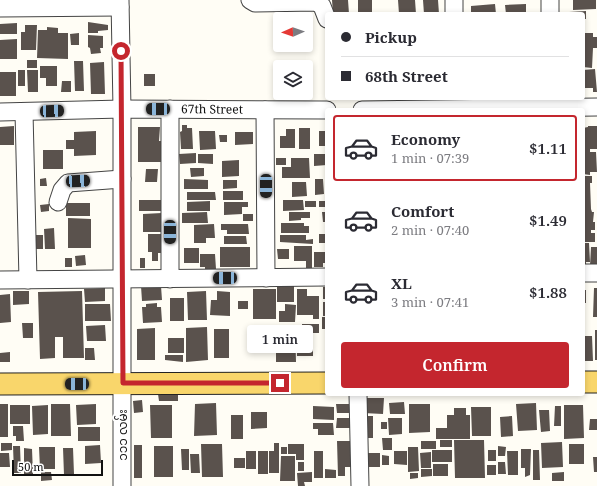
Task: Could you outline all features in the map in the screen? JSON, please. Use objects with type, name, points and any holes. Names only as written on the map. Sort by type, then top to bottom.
[{"type":"main road","points":[[585,382],[597,382]]},
{"type":"main road","points":[[0,384],[325,383]]},
{"type":"street","points":[[250,0],[256,3],[316,2],[322,6],[325,14]]},
{"type":"street","points":[[454,0],[454,12]]},
{"type":"street","points":[[550,0],[550,12]]},
{"type":"street","points":[[0,8],[120,4]]},
{"type":"street","name":"၁၁၁ လမ်း","points":[[120,4],[122,109],[122,486]]},
{"type":"street","points":[[398,108],[453,105],[552,105],[597,107]]},
{"type":"street","name":"67th Street","points":[[0,112],[122,109],[325,110]]},
{"type":"street","points":[[170,109],[170,279]]},
{"type":"street","points":[[265,110],[266,278]]},
{"type":"street","points":[[24,112],[28,280]]},
{"type":"street","points":[[58,202],[62,190],[68,183],[122,179]]},
{"type":"street","points":[[585,273],[597,273]]},
{"type":"street","points":[[0,280],[325,277]]},
{"type":"street","points":[[358,396],[360,486]]},
{"type":"building","points":[[332,0],[348,0],[349,12],[333,12]]},
{"type":"building","points":[[358,0],[372,0],[372,12],[358,12]]},
{"type":"building","points":[[398,0],[415,0],[416,12],[399,12]]},
{"type":"building","points":[[423,0],[438,0],[439,12],[424,12]]},
{"type":"building","points":[[573,0],[596,0],[596,9],[573,10]]},
{"type":"building","points":[[495,4],[496,12],[471,12],[471,6]]},
{"type":"building","points":[[526,4],[526,12],[506,12],[505,5]]},
{"type":"building","points":[[586,11],[586,19],[585,12],[569,12]]},
{"type":"building","points":[[88,22],[108,25],[108,30],[98,31],[98,33],[88,33]]},
{"type":"building","points":[[17,23],[17,34],[0,34],[0,24]]},
{"type":"building","points":[[25,25],[37,25],[36,50],[21,50],[21,32],[25,32]]},
{"type":"building","points":[[47,27],[58,28],[58,33],[68,33],[68,59],[37,58],[38,30],[47,30]]},
{"type":"building","points":[[79,33],[79,45],[71,45],[70,34]]},
{"type":"building","points":[[585,33],[593,33],[593,37],[597,37],[597,48],[593,48],[592,68],[585,67]]},
{"type":"building","points":[[88,35],[103,36],[103,48],[100,48],[101,53],[91,54],[90,48],[88,47]]},
{"type":"building","points":[[17,39],[17,59],[0,59],[0,40]]},
{"type":"building","points":[[27,60],[37,60],[37,68],[27,68]]},
{"type":"building","points":[[74,61],[83,61],[84,91],[75,91]]},
{"type":"building","points":[[104,62],[105,94],[91,94],[90,63]]},
{"type":"building","points":[[40,66],[57,66],[57,86],[46,86],[46,78],[40,78]]},
{"type":"building","points":[[595,69],[597,92],[593,92],[593,88],[585,88],[585,70]]},
{"type":"building","points":[[18,70],[25,70],[25,86],[18,86]]},
{"type":"building","points":[[27,70],[38,70],[38,92],[28,92]]},
{"type":"building","points":[[0,72],[16,72],[16,96],[0,96]]},
{"type":"building","points":[[144,74],[155,74],[155,86],[144,86]]},
{"type":"building","points":[[62,81],[71,81],[71,92],[61,92]]},
{"type":"building","points":[[182,125],[187,125],[187,128],[192,128],[193,149],[181,149],[180,132],[182,131]]},
{"type":"building","points":[[14,126],[14,145],[0,145],[0,127]]},
{"type":"building","points":[[597,126],[597,149],[590,149],[590,152],[596,152],[597,172],[590,172],[590,175],[585,174],[585,128]]},
{"type":"building","points":[[138,127],[160,127],[159,141],[166,141],[166,162],[138,162]]},
{"type":"building","points":[[299,128],[310,128],[310,149],[299,149]]},
{"type":"building","points":[[286,129],[295,129],[295,148],[280,148],[280,136],[286,136]]},
{"type":"building","points":[[96,131],[96,155],[74,156],[74,149],[66,149],[66,140],[74,140],[74,132]]},
{"type":"building","points":[[199,131],[215,131],[216,149],[200,150]]},
{"type":"building","points":[[319,131],[325,131],[325,146],[319,146]]},
{"type":"building","points":[[235,132],[253,132],[253,144],[235,145]]},
{"type":"building","points":[[219,135],[227,135],[227,142],[220,142]]},
{"type":"building","points":[[43,150],[63,150],[63,169],[43,169]]},
{"type":"building","points":[[196,153],[196,163],[180,164],[179,154]]},
{"type":"building","points":[[198,154],[213,154],[213,164],[198,163]]},
{"type":"building","points":[[314,154],[325,154],[325,165],[314,166]]},
{"type":"building","points":[[276,158],[286,158],[286,165],[276,165]]},
{"type":"building","points":[[291,158],[309,158],[310,178],[282,178],[282,167],[291,167]]},
{"type":"building","points":[[239,160],[239,176],[222,177],[222,161]]},
{"type":"building","points":[[190,168],[204,168],[204,176],[191,177]]},
{"type":"building","points":[[146,169],[158,169],[157,182],[145,182]]},
{"type":"building","points":[[585,176],[592,176],[592,183],[590,183],[591,209],[592,212],[594,212],[593,222],[595,222],[595,230],[591,230],[591,233],[595,233],[595,242],[585,242]]},
{"type":"building","points":[[46,178],[47,186],[40,186],[40,179]]},
{"type":"building","points":[[184,179],[208,180],[208,189],[184,189]]},
{"type":"building","points":[[315,179],[323,179],[324,194],[315,195]]},
{"type":"building","points":[[223,180],[237,180],[237,188],[223,189]]},
{"type":"building","points":[[292,182],[306,182],[307,196],[292,197]]},
{"type":"building","points":[[223,191],[243,191],[243,200],[223,200]]},
{"type":"building","points":[[187,192],[215,192],[216,200],[187,200]]},
{"type":"building","points":[[139,200],[162,200],[162,211],[139,211]]},
{"type":"building","points":[[283,200],[303,200],[304,210],[283,211]]},
{"type":"building","points":[[210,201],[210,211],[187,211],[187,202]]},
{"type":"building","points":[[305,201],[316,201],[316,207],[305,207]]},
{"type":"building","points":[[319,201],[325,201],[325,207],[319,207]]},
{"type":"building","points":[[224,202],[248,202],[248,207],[242,207],[242,214],[224,215]]},
{"type":"building","points":[[66,203],[90,203],[90,216],[66,216]]},
{"type":"building","points":[[49,204],[49,211],[41,212],[40,205]]},
{"type":"building","points":[[207,212],[208,223],[182,223],[182,213]]},
{"type":"building","points":[[289,212],[310,212],[310,218],[301,218],[301,220],[289,221]]},
{"type":"building","points":[[322,212],[325,212],[325,222],[323,222]]},
{"type":"building","points":[[162,213],[163,232],[143,232],[143,214]]},
{"type":"building","points":[[243,214],[253,214],[253,221],[243,221]]},
{"type":"building","points":[[68,218],[91,219],[91,248],[68,248]]},
{"type":"building","points":[[281,223],[304,223],[304,226],[309,226],[309,233],[281,233]]},
{"type":"building","points":[[214,224],[215,238],[206,238],[206,243],[194,243],[194,225]]},
{"type":"building","points":[[221,224],[248,224],[249,234],[227,234],[227,230],[221,230]]},
{"type":"building","points":[[54,228],[55,249],[45,249],[44,229]]},
{"type":"building","points":[[148,234],[163,234],[163,253],[158,253],[158,261],[152,261],[152,252],[148,252]]},
{"type":"building","points":[[319,234],[325,234],[325,243],[319,243]]},
{"type":"building","points":[[36,235],[43,235],[43,249],[36,249]]},
{"type":"building","points":[[280,235],[306,235],[306,240],[313,239],[313,244],[280,242]]},
{"type":"building","points":[[224,236],[246,236],[247,244],[224,244]]},
{"type":"building","points":[[585,243],[589,243],[590,262],[586,262],[586,266]]},
{"type":"building","points":[[294,246],[312,246],[312,268],[306,268],[306,261],[294,261]]},
{"type":"building","points":[[220,247],[250,247],[250,267],[220,267]]},
{"type":"building","points":[[591,247],[597,247],[597,266],[590,266]]},
{"type":"building","points":[[184,248],[199,248],[199,263],[184,263]]},
{"type":"building","points":[[277,249],[289,249],[289,259],[278,259]]},
{"type":"building","points":[[314,252],[325,252],[325,263],[323,263],[323,267],[314,267]]},
{"type":"building","points":[[200,254],[215,254],[216,269],[205,269],[205,267],[200,267]]},
{"type":"building","points":[[85,255],[86,265],[76,266],[75,256]]},
{"type":"building","points":[[65,258],[72,258],[72,267],[65,267]]},
{"type":"building","points":[[140,258],[145,258],[145,268],[140,268]]},
{"type":"building","points":[[294,285],[294,302],[277,302],[277,286]]},
{"type":"building","points":[[141,286],[161,286],[162,300],[142,301]]},
{"type":"building","points":[[323,287],[325,287],[325,299],[323,299]]},
{"type":"building","points":[[105,288],[105,301],[85,302],[84,289]]},
{"type":"building","points":[[594,288],[597,288],[597,317],[593,317]]},
{"type":"building","points":[[253,289],[276,289],[276,319],[253,319]]},
{"type":"building","points":[[297,289],[307,289],[307,296],[319,296],[319,319],[313,319],[313,315],[297,315]]},
{"type":"building","points":[[585,290],[586,290],[585,303]]},
{"type":"building","points":[[13,291],[29,291],[29,304],[13,305]]},
{"type":"building","points":[[82,291],[84,358],[63,358],[63,337],[55,337],[55,358],[40,359],[38,292]]},
{"type":"building","points":[[206,291],[207,320],[188,320],[187,292]]},
{"type":"building","points":[[217,291],[230,292],[230,316],[210,315],[211,300],[217,300]]},
{"type":"building","points":[[10,294],[11,322],[0,323],[0,295]]},
{"type":"building","points":[[170,298],[184,298],[184,321],[170,321]]},
{"type":"building","points":[[238,301],[248,301],[248,309],[238,309]]},
{"type":"building","points":[[323,302],[325,302],[325,316],[323,316]]},
{"type":"building","points":[[157,303],[157,307],[161,307],[162,322],[143,323],[142,307],[146,307],[146,304]]},
{"type":"building","points":[[85,304],[110,304],[111,321],[85,321]]},
{"type":"building","points":[[285,304],[296,305],[295,322],[279,322],[279,311],[285,311]]},
{"type":"building","points":[[322,317],[325,317],[325,329],[322,329]]},
{"type":"building","points":[[22,323],[33,323],[33,338],[23,338]]},
{"type":"building","points":[[302,324],[319,324],[319,333],[302,333]]},
{"type":"building","points":[[105,325],[106,341],[87,341],[86,326]]},
{"type":"building","points":[[276,326],[295,326],[296,362],[276,362]]},
{"type":"building","points":[[207,327],[208,360],[186,362],[186,328]]},
{"type":"building","points":[[155,328],[155,360],[137,360],[137,329]]},
{"type":"building","points":[[214,329],[229,329],[229,358],[214,358]]},
{"type":"building","points":[[271,330],[272,350],[258,352],[257,348],[253,349],[252,331]]},
{"type":"building","points":[[595,330],[597,330],[597,360],[595,360]]},
{"type":"building","points":[[585,336],[592,336],[593,361],[585,361]]},
{"type":"building","points":[[297,337],[313,337],[313,356],[297,356]]},
{"type":"building","points":[[168,338],[184,338],[184,353],[168,353]]},
{"type":"building","points":[[85,348],[94,348],[95,360],[85,360]]},
{"type":"building","points":[[10,352],[10,362],[0,362],[0,353]]},
{"type":"building","points":[[165,355],[183,355],[183,362],[165,360]]},
{"type":"building","points":[[158,394],[178,394],[178,401],[159,401]]},
{"type":"building","points":[[363,398],[384,398],[383,414],[363,413]]},
{"type":"building","points":[[142,400],[143,412],[134,413],[133,401]]},
{"type":"building","points":[[404,402],[405,414],[390,414],[389,403]]},
{"type":"building","points":[[216,403],[217,435],[194,436],[195,404]]},
{"type":"building","points":[[536,403],[537,430],[518,431],[516,404]]},
{"type":"building","points":[[0,404],[8,404],[8,437],[0,437]]},
{"type":"building","points":[[51,404],[70,404],[71,436],[51,436]]},
{"type":"building","points":[[96,404],[96,424],[77,425],[76,405]]},
{"type":"building","points":[[336,404],[353,404],[353,413],[337,413]]},
{"type":"building","points":[[409,404],[430,404],[430,432],[409,433]]},
{"type":"building","points":[[10,405],[30,405],[30,424],[10,424]]},
{"type":"building","points":[[48,405],[48,434],[33,435],[32,406]]},
{"type":"building","points":[[150,405],[172,405],[172,438],[151,438]]},
{"type":"building","points":[[564,405],[583,405],[584,438],[564,439]]},
{"type":"building","points":[[313,406],[334,407],[334,420],[313,419]]},
{"type":"building","points":[[555,406],[561,406],[561,426],[554,426]]},
{"type":"building","points":[[471,407],[491,407],[491,436],[472,436]]},
{"type":"building","points":[[454,408],[466,408],[466,415],[470,415],[470,439],[436,439],[436,428],[447,428],[447,415],[454,415]]},
{"type":"building","points":[[539,410],[549,410],[550,431],[541,432]]},
{"type":"building","points":[[251,412],[267,412],[267,428],[251,429]]},
{"type":"building","points":[[231,415],[243,415],[243,439],[231,439]]},
{"type":"building","points":[[363,416],[373,416],[373,438],[362,438]]},
{"type":"building","points":[[512,416],[513,436],[501,437],[500,417]]},
{"type":"building","points":[[337,418],[352,418],[352,428],[336,428]]},
{"type":"building","points":[[388,418],[402,418],[402,434],[389,435]]},
{"type":"building","points":[[590,419],[597,419],[597,430],[589,430]]},
{"type":"building","points":[[381,422],[387,422],[387,429],[381,429]]},
{"type":"building","points":[[313,423],[333,423],[334,435],[318,435],[318,429],[313,429]]},
{"type":"building","points":[[13,426],[23,426],[24,441],[16,441],[16,436],[13,436]]},
{"type":"building","points":[[78,427],[100,427],[100,441],[78,441]]},
{"type":"building","points":[[382,438],[392,438],[392,450],[383,450]]},
{"type":"building","points":[[440,440],[452,440],[452,447],[440,447]]},
{"type":"building","points":[[454,440],[484,440],[485,478],[455,478]]},
{"type":"building","points":[[337,441],[357,441],[357,467],[345,467],[345,476],[338,476]]},
{"type":"building","points":[[421,441],[436,441],[436,449],[421,449]]},
{"type":"building","points":[[562,442],[563,467],[542,468],[541,443]]},
{"type":"building","points":[[1,443],[12,443],[12,450],[1,451]]},
{"type":"building","points":[[274,443],[279,443],[279,473],[269,473],[269,451],[274,451]]},
{"type":"building","points":[[201,444],[222,444],[223,477],[202,477]]},
{"type":"building","points":[[288,444],[304,444],[304,460],[296,460],[296,454],[288,454]]},
{"type":"building","points":[[569,444],[584,444],[584,464],[569,464]]},
{"type":"building","points":[[100,445],[101,463],[85,464],[85,446]]},
{"type":"building","points":[[134,445],[142,445],[142,478],[134,478]]},
{"type":"building","points":[[13,446],[20,446],[21,473],[14,473]]},
{"type":"building","points":[[154,446],[173,446],[173,477],[154,477]]},
{"type":"building","points":[[498,446],[506,447],[505,456],[498,456]]},
{"type":"building","points":[[39,447],[55,447],[55,469],[40,469]]},
{"type":"building","points":[[281,447],[287,447],[287,454],[281,454]]},
{"type":"building","points":[[408,447],[418,447],[419,471],[408,472]]},
{"type":"building","points":[[24,448],[32,449],[33,474],[24,474]]},
{"type":"building","points":[[63,448],[73,448],[74,474],[64,475]]},
{"type":"building","points":[[181,449],[189,449],[189,470],[182,470]]},
{"type":"building","points":[[521,449],[531,449],[530,475],[525,477],[525,468],[521,468]]},
{"type":"building","points":[[432,450],[452,450],[452,462],[432,462]]},
{"type":"building","points":[[488,450],[496,450],[496,461],[488,461]]},
{"type":"building","points":[[533,450],[539,450],[540,480],[533,480]]},
{"type":"building","points":[[246,451],[256,451],[256,469],[246,469]]},
{"type":"building","points":[[258,451],[268,451],[268,474],[258,474]]},
{"type":"building","points":[[314,451],[323,451],[323,478],[314,478]]},
{"type":"building","points":[[394,451],[407,451],[407,465],[394,464]]},
{"type":"building","points":[[507,451],[518,451],[518,475],[508,475]]},
{"type":"building","points":[[431,452],[431,468],[421,468],[420,453]]},
{"type":"building","points":[[0,453],[9,453],[10,467],[0,467]]},
{"type":"building","points":[[364,453],[380,453],[380,467],[364,467]]},
{"type":"building","points":[[190,454],[199,454],[200,473],[191,473]]},
{"type":"building","points":[[382,455],[389,456],[389,465],[382,465]]},
{"type":"building","points":[[281,456],[295,456],[295,481],[280,481]]},
{"type":"building","points":[[593,457],[597,457],[597,472],[594,472]]},
{"type":"building","points":[[234,458],[245,458],[245,468],[234,468]]},
{"type":"building","points":[[298,462],[304,462],[304,471],[298,471]]},
{"type":"building","points":[[498,462],[505,462],[506,474],[498,474]]},
{"type":"building","points":[[433,464],[448,464],[448,476],[433,476]]},
{"type":"building","points":[[487,465],[496,465],[496,475],[487,475]]},
{"type":"building","points":[[325,469],[336,470],[336,478],[325,478]]},
{"type":"building","points":[[421,469],[432,469],[432,476],[421,477]]},
{"type":"building","points":[[41,472],[51,472],[52,480],[41,481]]},
{"type":"building","points":[[312,472],[312,482],[304,482],[305,486],[298,486],[297,473]]},
{"type":"building","points":[[564,472],[564,481],[552,481],[552,473]]},
{"type":"building","points":[[410,473],[418,473],[418,478],[410,479]]},
{"type":"route","points":[[121,51],[123,383],[280,383]]}]
